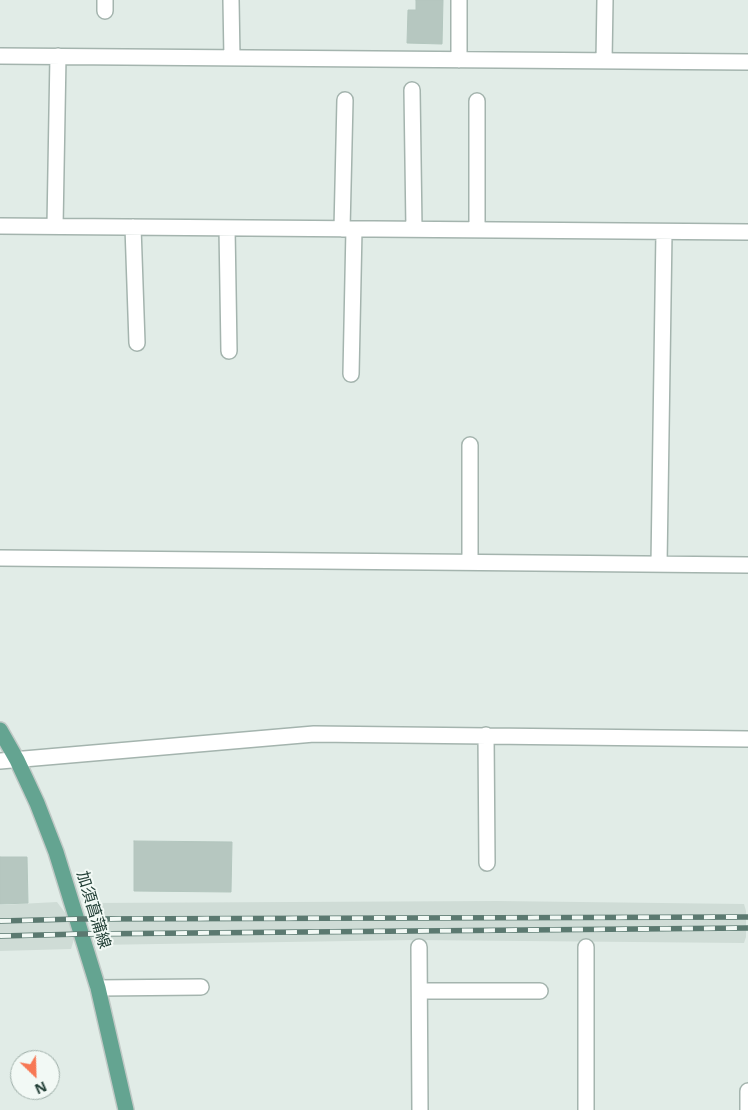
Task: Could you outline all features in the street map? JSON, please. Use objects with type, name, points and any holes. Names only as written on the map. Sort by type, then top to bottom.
[{"type":"main road","name":"加須菖蒲線","points":[[0,730],[17,760],[37,803],[56,852],[98,988],[126,1110]]},
{"type":"street","points":[[231,0],[232,58]]},
{"type":"street","points":[[459,0],[459,60]]},
{"type":"street","points":[[604,61],[605,0]]},
{"type":"street","points":[[0,56],[748,62]]},
{"type":"street","points":[[56,226],[58,56]]},
{"type":"street","points":[[412,90],[414,229]]},
{"type":"street","points":[[345,100],[351,374]]},
{"type":"street","points":[[477,101],[477,230]]},
{"type":"street","points":[[0,226],[748,232]]},
{"type":"street","points":[[133,227],[137,343]]},
{"type":"street","points":[[228,228],[229,351]]},
{"type":"street","points":[[659,564],[664,232]]},
{"type":"street","points":[[470,446],[470,562]]},
{"type":"street","points":[[0,558],[748,565]]},
{"type":"street","points":[[0,761],[314,734],[748,739]]},
{"type":"street","points":[[486,735],[487,863]]},
{"type":"street","points":[[419,947],[420,1110]]},
{"type":"street","points":[[586,947],[586,1110]]},
{"type":"street","points":[[98,988],[201,987]]},
{"type":"street","points":[[420,990],[540,991]]},
{"type":"street","points":[[748,1091],[748,1110]]},
{"type":"shaded area","points":[[497,901],[744,904],[746,911],[746,937],[744,943],[414,940],[95,945],[87,913],[89,903]]},
{"type":"shaded area","points":[[57,902],[66,914],[74,939],[71,949],[0,951],[0,905]]},
{"type":"building","points":[[416,0],[443,0],[442,44],[407,43],[408,10],[416,10]]},
{"type":"building","points":[[134,841],[232,842],[231,892],[134,891]]},
{"type":"building","points":[[0,857],[27,857],[28,903],[0,904]]},
{"type":"railway","points":[[0,921],[78,919],[748,917]]},
{"type":"railway","points":[[0,936],[748,928]]}]
